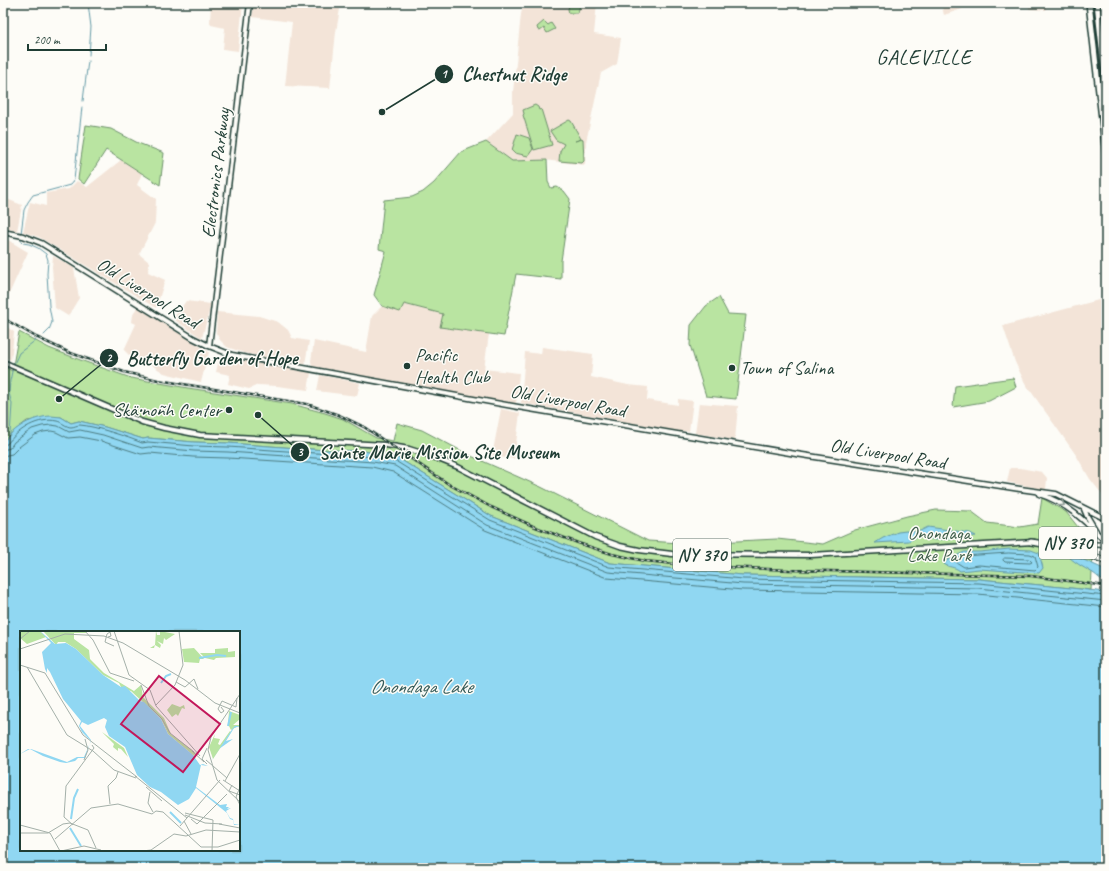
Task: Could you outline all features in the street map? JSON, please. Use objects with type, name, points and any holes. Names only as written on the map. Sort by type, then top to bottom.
[{"type":"highway","points":[[1089,3],[1106,155]]},
{"type":"highway","points":[[1097,3],[1106,82]]},
{"type":"highway","points":[[1031,542],[1070,548],[1106,561]]},
{"type":"main road","name":"Electronics Parkway","points":[[209,346],[250,3]]},
{"type":"main road","name":"Old Liverpool Road","points":[[3,232],[21,235],[36,240],[193,338],[232,355],[440,393],[737,444],[1056,494],[1106,520]]},
{"type":"main road","name":"NY 370","points":[[3,362],[142,422],[174,431],[200,435],[386,445],[423,453],[458,467],[595,537],[620,546],[639,550],[672,554],[810,555],[1031,542],[1106,545]]},
{"type":"main road","points":[[1030,491],[1059,501],[1090,524],[1106,542]]},
{"type":"main road","points":[[1084,508],[1090,524]]},
{"type":"shaded area","points":[[211,3],[243,3],[238,51],[223,49],[225,28],[211,25]]},
{"type":"shaded area","points":[[254,3],[341,3],[336,32],[330,88],[285,86],[292,22],[252,17]]},
{"type":"shaded area","points":[[524,3],[597,3],[594,34],[621,38],[617,64],[601,73],[586,142],[585,165],[544,160],[512,161],[486,142],[513,113],[513,92],[521,14]]},
{"type":"shaded area","points":[[941,3],[961,3],[962,9],[944,15]]},
{"type":"shaded area","points":[[1028,3],[1046,3],[1046,10],[1029,9]]},
{"type":"shaded area","points":[[121,160],[142,173],[137,185],[156,199],[155,223],[139,254],[149,262],[148,272],[165,280],[156,308],[39,237],[23,232],[30,202],[46,206],[46,193],[69,189],[77,181],[87,187]]},
{"type":"shaded area","points":[[4,198],[22,205],[17,231],[3,228]]},
{"type":"shaded area","points":[[3,237],[28,252],[9,294],[3,292]]},
{"type":"shaded area","points":[[53,256],[74,268],[79,298],[68,316],[55,308],[52,267]]},
{"type":"shaded area","points":[[1106,298],[1106,499],[1090,479],[1076,455],[1025,383],[1015,362],[1003,326]]},
{"type":"shaded area","points":[[186,301],[211,304],[202,338],[173,319]]},
{"type":"shaded area","points":[[403,304],[443,314],[441,327],[489,334],[484,369],[519,373],[516,404],[312,366],[311,361],[314,341],[366,352],[372,316],[382,306],[400,312]]},
{"type":"shaded area","points":[[137,307],[209,352],[201,382],[164,373],[147,362],[130,356],[124,350],[136,324],[132,322],[133,315]]},
{"type":"shaded area","points":[[217,312],[259,316],[278,322],[288,330],[292,338],[309,341],[305,364],[244,353],[227,347],[216,333]]},
{"type":"shaded area","points":[[3,324],[14,332],[11,360],[3,356]]},
{"type":"shaded area","points":[[542,347],[593,354],[591,377],[628,385],[648,387],[647,400],[678,405],[678,399],[693,401],[689,431],[678,431],[521,403],[525,352],[541,354]]},
{"type":"shaded area","points":[[220,356],[311,373],[308,390],[258,385],[249,389],[228,384],[230,375],[216,372]]},
{"type":"shaded area","points":[[320,375],[360,383],[357,396],[317,391]]},
{"type":"shaded area","points":[[699,403],[738,406],[735,440],[695,433]]},
{"type":"shaded area","points":[[501,409],[520,413],[514,459],[492,456]]},
{"type":"shaded area","points":[[1010,468],[1020,468],[1042,472],[1047,478],[1046,490],[1007,482]]},
{"type":"green space","points":[[568,3],[586,3],[584,5],[580,5],[578,13],[569,13]]},
{"type":"green space","points":[[544,21],[548,25],[551,23],[555,29],[547,33],[544,28],[540,31],[538,30],[537,27]]},
{"type":"green space","points":[[535,105],[539,110],[541,109],[552,145],[534,150],[523,115],[523,110]]},
{"type":"green space","points":[[569,120],[581,139],[575,141],[583,139],[584,161],[582,163],[559,161],[560,151],[564,144],[556,140],[550,131]]},
{"type":"green space","points":[[86,125],[111,129],[138,143],[164,153],[160,185],[106,150],[84,184],[78,179]]},
{"type":"green space","points":[[517,134],[529,138],[533,149],[528,156],[515,153],[512,150]]},
{"type":"green space","points":[[486,142],[512,161],[547,160],[548,182],[551,188],[557,187],[564,191],[570,199],[561,261],[561,279],[516,274],[504,336],[440,327],[443,314],[404,304],[400,312],[382,306],[374,295],[386,251],[379,249],[384,200],[412,197],[423,192],[434,183],[461,152]]},
{"type":"green space","points":[[719,297],[728,314],[746,315],[736,399],[706,396],[690,345],[691,325],[706,306]]},
{"type":"green space","name":"Onondaga Lake Park","points":[[19,332],[49,348],[131,378],[292,404],[343,419],[376,438],[393,441],[397,423],[422,430],[471,456],[541,487],[648,541],[680,543],[777,539],[823,544],[855,530],[936,510],[971,511],[987,523],[1020,527],[1038,524],[1042,498],[1066,512],[1082,532],[1094,537],[1091,590],[979,579],[743,575],[610,563],[491,516],[398,458],[364,451],[325,450],[148,438],[143,439],[105,427],[79,421],[71,423],[61,417],[27,421],[8,436],[3,443],[3,366],[12,371]]},
{"type":"green space","points":[[1013,378],[1016,387],[989,401],[953,407],[955,386]]},
{"type":"water","name":"Onondaga Lake","points":[[51,416],[61,417],[71,423],[79,421],[105,427],[143,439],[148,438],[325,450],[364,451],[398,458],[491,516],[610,563],[743,575],[979,579],[1106,592],[1106,868],[3,868],[3,443],[12,432],[37,418]]},
{"type":"water","points":[[928,527],[970,533],[976,536],[934,540],[920,535],[909,541],[875,543],[898,532],[918,532]]},
{"type":"water","points":[[1009,549],[1031,550],[1039,553],[1043,568],[1039,573],[979,569],[960,571],[944,564],[946,561],[964,552]]},
{"type":"water","points":[[1066,552],[1106,570],[1106,582],[1075,562],[1065,553]]},
{"type":"waterway","points":[[88,3],[91,27],[89,55]]},
{"type":"waterway","points":[[83,101],[88,61]]},
{"type":"waterway","points":[[21,234],[24,210],[33,195],[70,185],[74,180],[82,107]]},
{"type":"waterway","points":[[21,237],[21,241],[23,243],[38,248],[46,254],[48,260],[47,274],[49,306],[52,322],[49,330],[44,335]]},
{"type":"waterway","points":[[14,364],[19,353],[36,340]]},
{"type":"waterway","points":[[10,435],[12,404],[9,393],[13,367]]},
{"type":"railway","points":[[3,318],[36,337],[68,352],[124,372],[158,380],[307,404],[339,415],[364,427],[450,485],[491,507],[533,526],[612,554],[645,561],[684,565],[789,570],[1031,576],[1106,586]]},
{"type":"place","name":"Chestnut Ridge","points":[[382,112]]},
{"type":"place","name":"Pacific Health Club","points":[[407,366]]},
{"type":"place","name":"Town of Salina","points":[[732,368]]},
{"type":"place","name":"Butterfly Garden of Hope","points":[[59,399]]},
{"type":"place","name":"Skä•noñh Center","points":[[229,410]]},
{"type":"place","name":"Sainte Marie Mission Site Museum","points":[[258,415]]},
{"type":"district","name":"GALEVILLE","points":[[924,57]]}]
